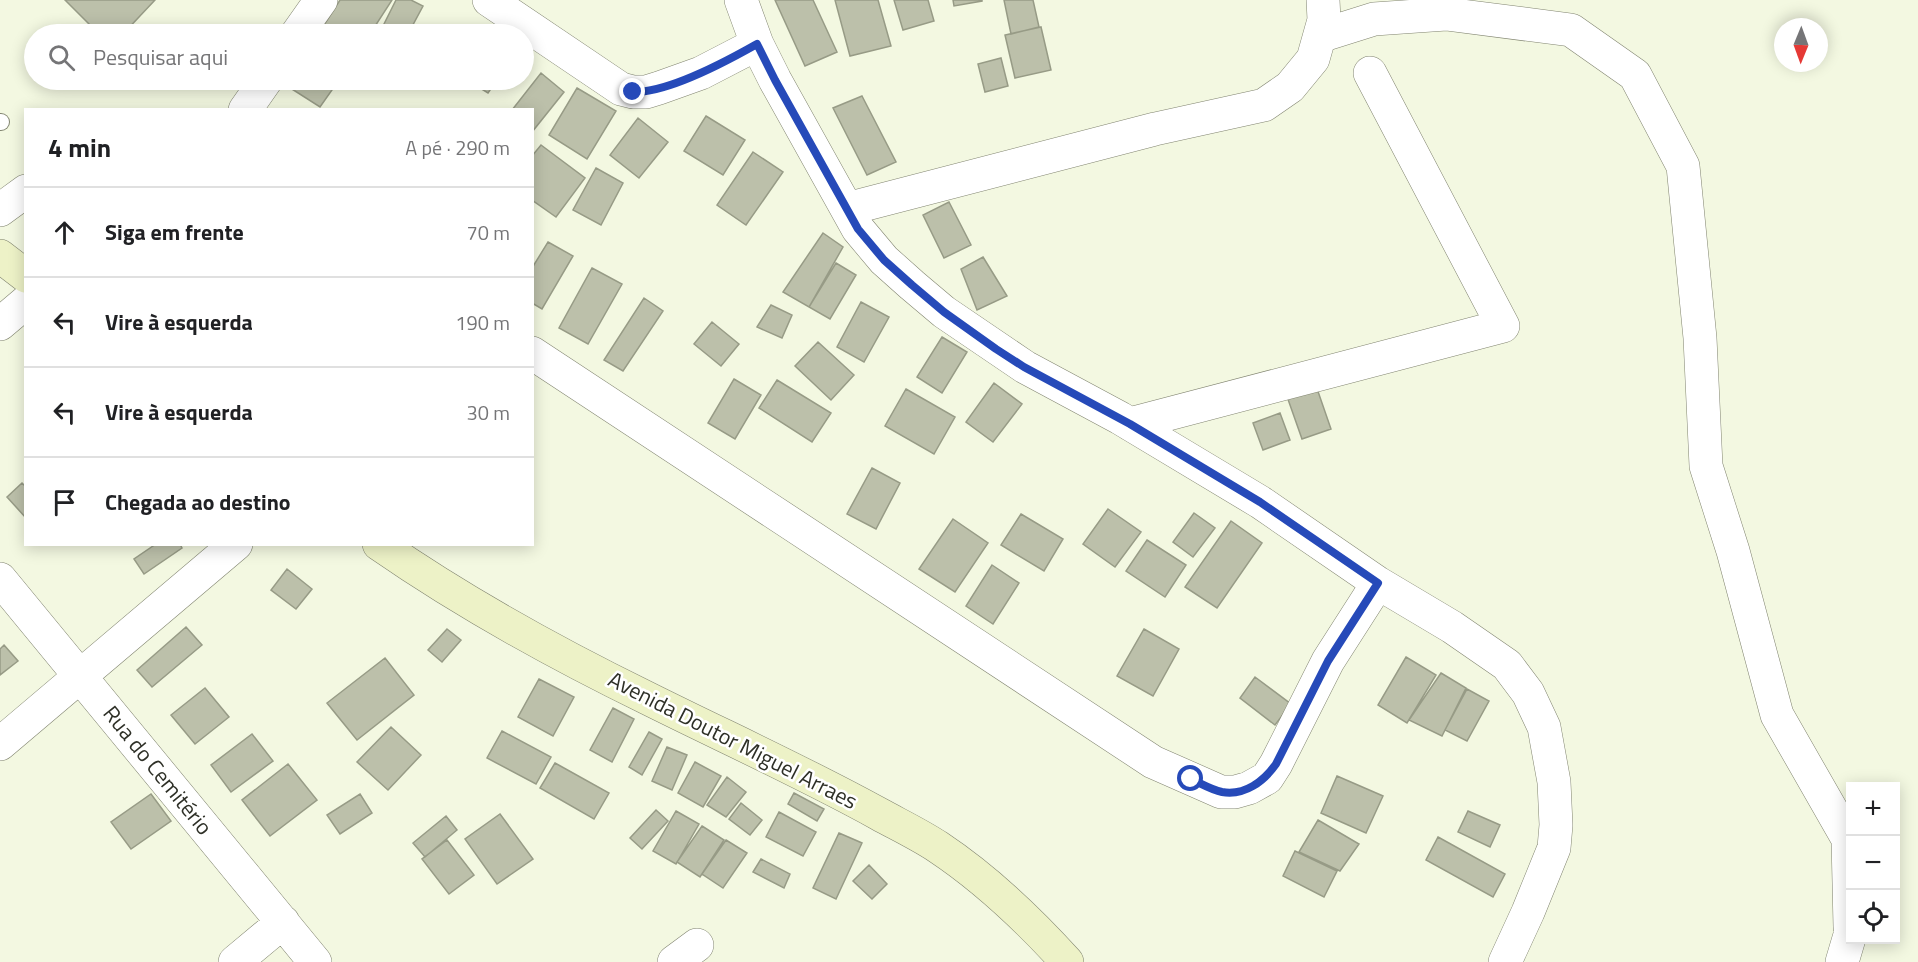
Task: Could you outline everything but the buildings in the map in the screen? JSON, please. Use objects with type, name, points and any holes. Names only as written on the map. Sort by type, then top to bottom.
[{"type":"main road","points":[[0,256],[24,274]]},
{"type":"main road","name":"Avenida Doutor Miguel Arraes","points":[[382,546],[512,627],[646,698],[848,797],[937,846],[993,890],[1067,962]]},
{"type":"street","points":[[304,24],[321,0]]},
{"type":"street","points":[[489,0],[525,24]]},
{"type":"street","points":[[741,0],[757,44],[775,80],[858,229],[884,260],[944,312],[1024,367],[1130,424],[1260,502],[1378,583],[1452,627],[1507,665],[1528,693],[1544,727],[1554,782],[1556,825],[1554,848],[1505,962]]},
{"type":"street","points":[[847,208],[1155,129],[1264,105],[1290,87],[1313,59],[1324,20],[1323,0]]},
{"type":"street","points":[[1320,36],[1374,19],[1446,14],[1571,30],[1635,75],[1683,166],[1700,338],[1706,466],[1733,551],[1777,715],[1848,839],[1850,890]]},
{"type":"street","points":[[534,30],[621,89],[633,92],[646,92],[701,73],[757,44]]},
{"type":"street","points":[[1130,424],[1503,326],[1370,73]]},
{"type":"street","points":[[246,108],[259,90]]},
{"type":"street","points":[[0,210],[24,192]]},
{"type":"street","points":[[0,324],[24,304]]},
{"type":"street","points":[[534,354],[1153,762],[1221,792],[1235,792],[1249,788],[1267,778],[1328,661],[1378,583]]},
{"type":"street","points":[[0,744],[234,546]]},
{"type":"street","name":"Rua do Cemitério","points":[[0,579],[315,962]]},
{"type":"street","points":[[235,962],[283,922]]},
{"type":"street","points":[[1842,962],[1848,944]]},
{"type":"route","points":[[633,92],[646,92],[701,73],[757,44],[858,229],[884,260],[912,285],[944,312],[1024,367],[1130,424],[1260,502],[1378,583],[1328,661],[1267,778],[1249,788],[1235,792],[1221,792],[1191,779]]}]
